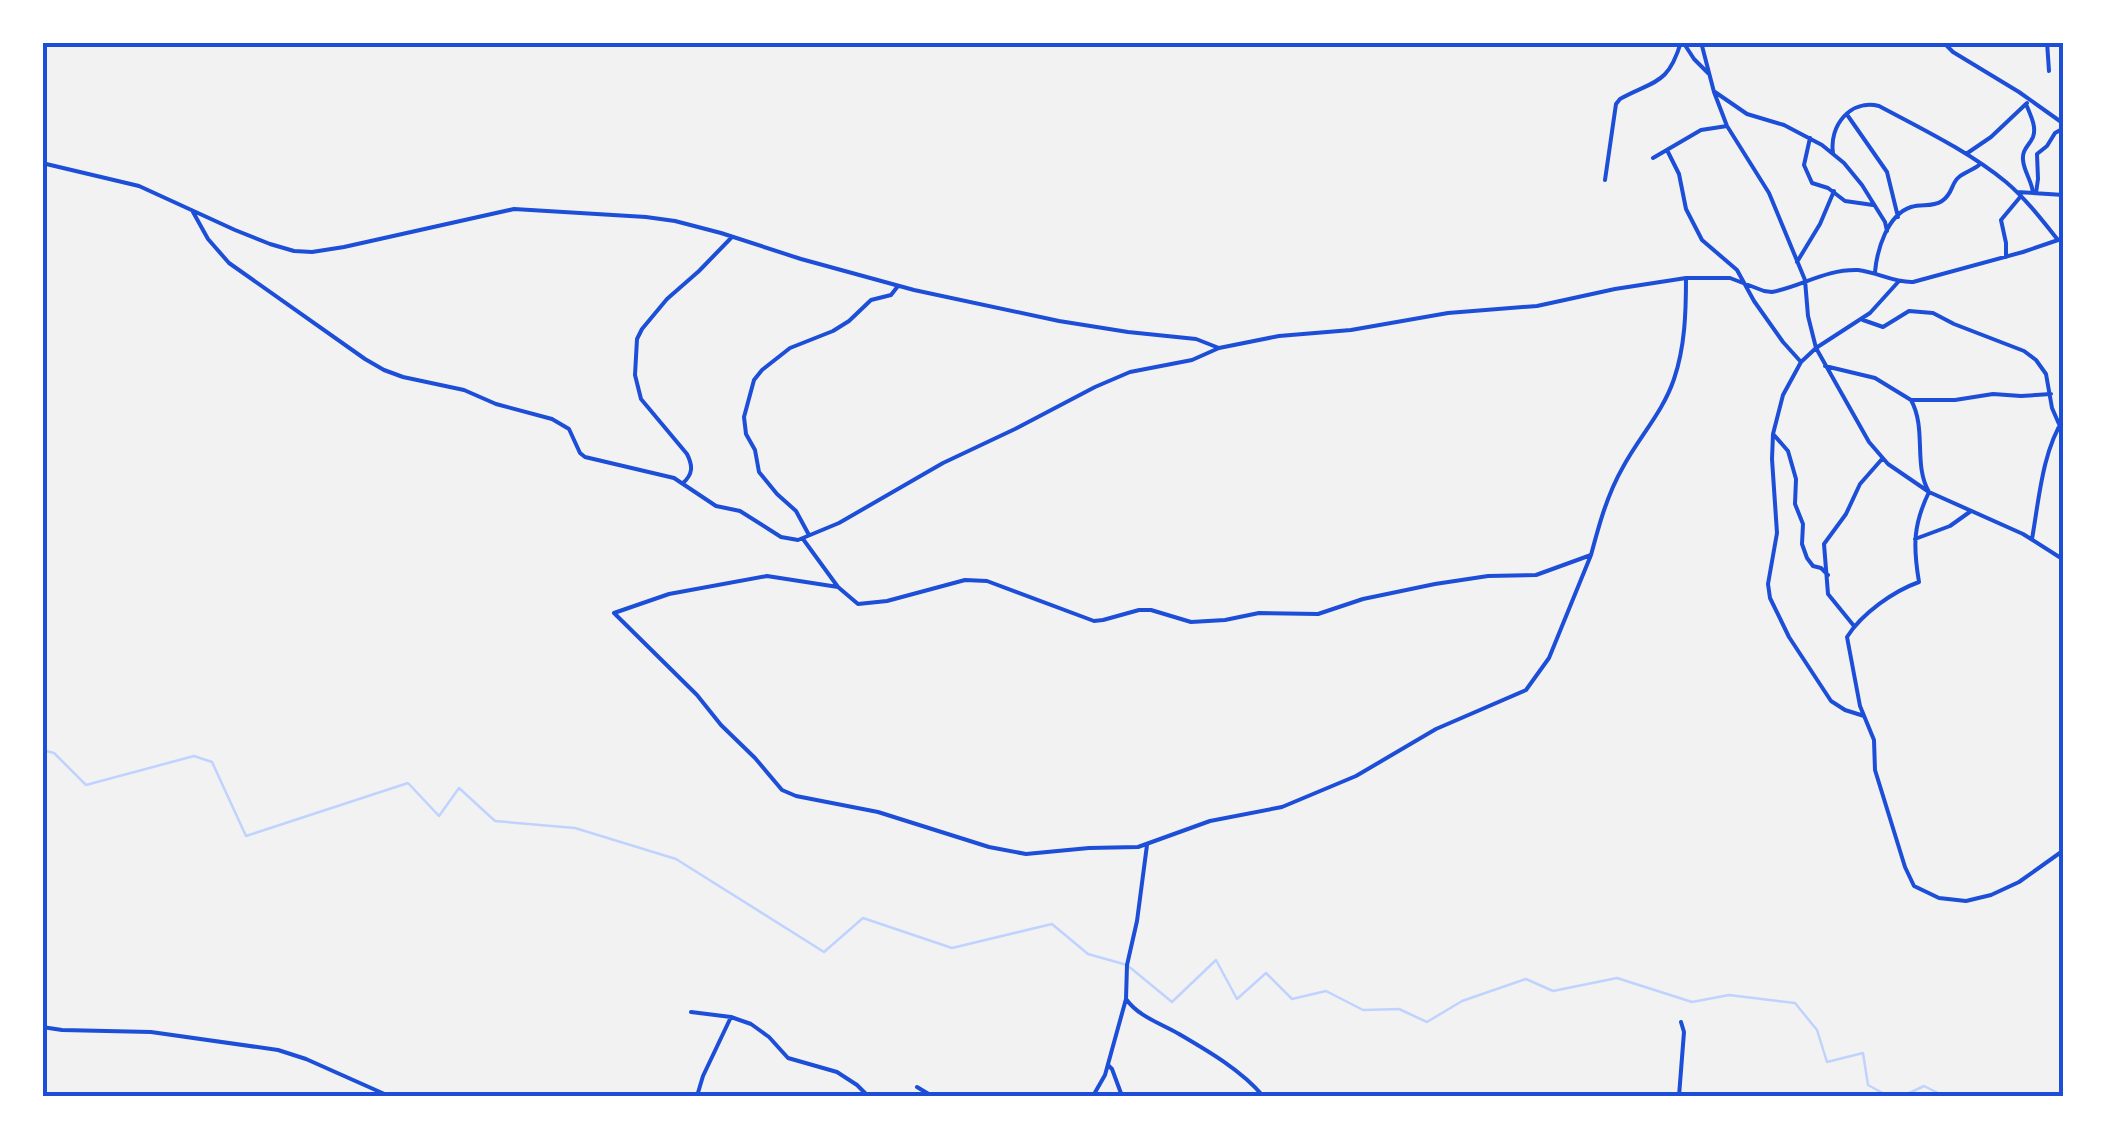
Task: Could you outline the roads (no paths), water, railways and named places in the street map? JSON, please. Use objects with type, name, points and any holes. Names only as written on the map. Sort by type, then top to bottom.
[{"type":"street","points":[[1682,42],[1710,74]]},
{"type":"street","points":[[1606,180],[1616,104],[1670,72],[1682,42]]},
{"type":"street","points":[[1701,42],[1727,126],[1769,192],[1805,280],[1816,348],[1858,426],[1882,459],[1929,492],[2032,539],[2064,560]]},
{"type":"street","points":[[1943,42],[2064,126],[2037,154],[2035,193]]},
{"type":"street","points":[[2047,42],[2049,71]]},
{"type":"street","points":[[1714,92],[1746,114],[1775,122],[1832,153],[1854,174],[1886,231]]},
{"type":"street","points":[[1966,154],[1991,137],[2028,102]]},
{"type":"street","points":[[2028,102],[2034,131],[2023,160],[2035,193]]},
{"type":"street","points":[[42,163],[140,186],[270,244],[302,252],[344,247],[491,213],[526,209],[646,217],[674,221],[898,286],[1060,321],[1196,339],[1219,348],[1471,310],[1537,306],[1686,278],[1730,278],[1772,292],[1826,272],[1846,270],[1919,282],[2061,239],[2019,194],[1980,164],[1879,106],[1862,106],[1847,115],[1833,130],[1832,153]]},
{"type":"street","points":[[1847,115],[1887,172],[1898,217]]},
{"type":"street","points":[[1653,158],[1701,130],[1727,126]]},
{"type":"street","points":[[1810,138],[1804,165],[1809,180],[1834,191],[1845,201],[1874,205]]},
{"type":"street","points":[[1667,150],[1675,163],[1686,209],[1697,232],[1737,270],[1782,342],[1801,362]]},
{"type":"street","points":[[1874,272],[1886,231],[1898,217],[1915,205],[1929,206],[1942,201],[1952,192],[1958,178],[1980,164]]},
{"type":"street","points":[[1796,262],[1820,224],[1834,191]]},
{"type":"street","points":[[2019,194],[2064,194]]},
{"type":"street","points":[[2006,257],[2006,238],[2000,223],[2019,194]]},
{"type":"street","points":[[193,212],[208,239],[242,274],[384,370],[546,416],[569,429],[584,457],[666,475],[709,503],[740,511],[787,540],[806,538],[854,515],[942,463],[1015,430],[1095,386],[1130,372],[1192,360],[1219,348]]},
{"type":"street","points":[[683,483],[691,472],[691,462],[637,390],[637,339],[666,299],[732,238]]},
{"type":"street","points":[[838,588],[761,576],[668,594],[614,613],[697,695],[782,790],[878,812],[1017,854],[1147,844],[1210,821],[1270,810],[1312,796],[1356,776],[1436,729],[1526,690],[1549,658],[1591,555],[1618,474],[1652,424],[1673,382],[1683,338],[1686,278]]},
{"type":"street","points":[[1864,716],[1831,701],[1789,637],[1770,598],[1768,584],[1777,534],[1773,434],[1783,395],[1801,362],[1816,348],[1862,320],[1899,281]]},
{"type":"street","points":[[898,286],[833,330],[790,348],[762,370],[754,380],[744,416],[759,472],[796,511],[806,538],[838,588],[858,604],[977,580],[1094,620],[1151,610],[1180,620],[1203,622],[1259,613],[1318,614],[1364,599],[1435,584],[1536,574],[1591,555]]},
{"type":"street","points":[[1862,320],[1884,327],[1908,311],[1933,313],[2031,355],[2046,374],[2052,408],[2060,424]]},
{"type":"street","points":[[1825,366],[1875,378],[1911,400],[2051,394]]},
{"type":"street","points":[[1911,400],[1920,420],[1923,472],[1929,492]]},
{"type":"street","points":[[2032,539],[2042,479],[2064,418]]},
{"type":"street","points":[[1773,434],[1790,456],[1807,558],[1812,566],[1828,575]]},
{"type":"street","points":[[2052,445],[2064,449]]},
{"type":"street","points":[[1854,626],[1828,595],[1824,550],[1826,540],[1846,514],[1860,484],[1882,459]]},
{"type":"street","points":[[1929,492],[1918,516],[1915,539],[1919,583],[1903,588],[1854,626],[1847,636],[1858,698],[1874,740],[1875,770],[1905,868],[1914,886],[1940,898],[1966,902],[2019,882],[2064,850]]},
{"type":"street","points":[[1915,539],[1950,526],[1971,511]]},
{"type":"street","points":[[1093,1096],[1108,1065],[1126,999],[1147,844]]},
{"type":"street","points":[[1126,999],[1144,1017],[1238,1072],[1262,1096]]},
{"type":"street","points":[[691,1012],[731,1017],[760,1030],[796,1062],[819,1065],[847,1077],[868,1096]]},
{"type":"street","points":[[697,1096],[731,1017]]},
{"type":"street","points":[[1679,1096],[1684,1032],[1681,1022]]},
{"type":"street","points":[[42,1027],[151,1032],[278,1050],[389,1096]]},
{"type":"street","points":[[1108,1065],[1122,1096]]},
{"type":"street","points":[[917,1087],[932,1096]]},
{"type":"waterway","points":[[42,750],[54,753],[86,785],[194,756],[212,762],[246,836],[408,783],[439,816],[459,788],[495,821],[575,828],[676,859],[824,952],[863,918],[952,948],[1052,924],[1088,954],[1127,965],[1172,1002],[1216,960],[1237,999],[1266,973],[1292,999],[1326,991],[1363,1010],[1399,1009],[1427,1022],[1462,1001],[1526,979],[1553,991],[1617,978],[1692,1002],[1729,995],[1795,1003],[1817,1030],[1827,1062],[1863,1053],[1868,1085],[1888,1096]]},
{"type":"waterway","points":[[1903,1096],[1924,1086],[1944,1096]]}]
